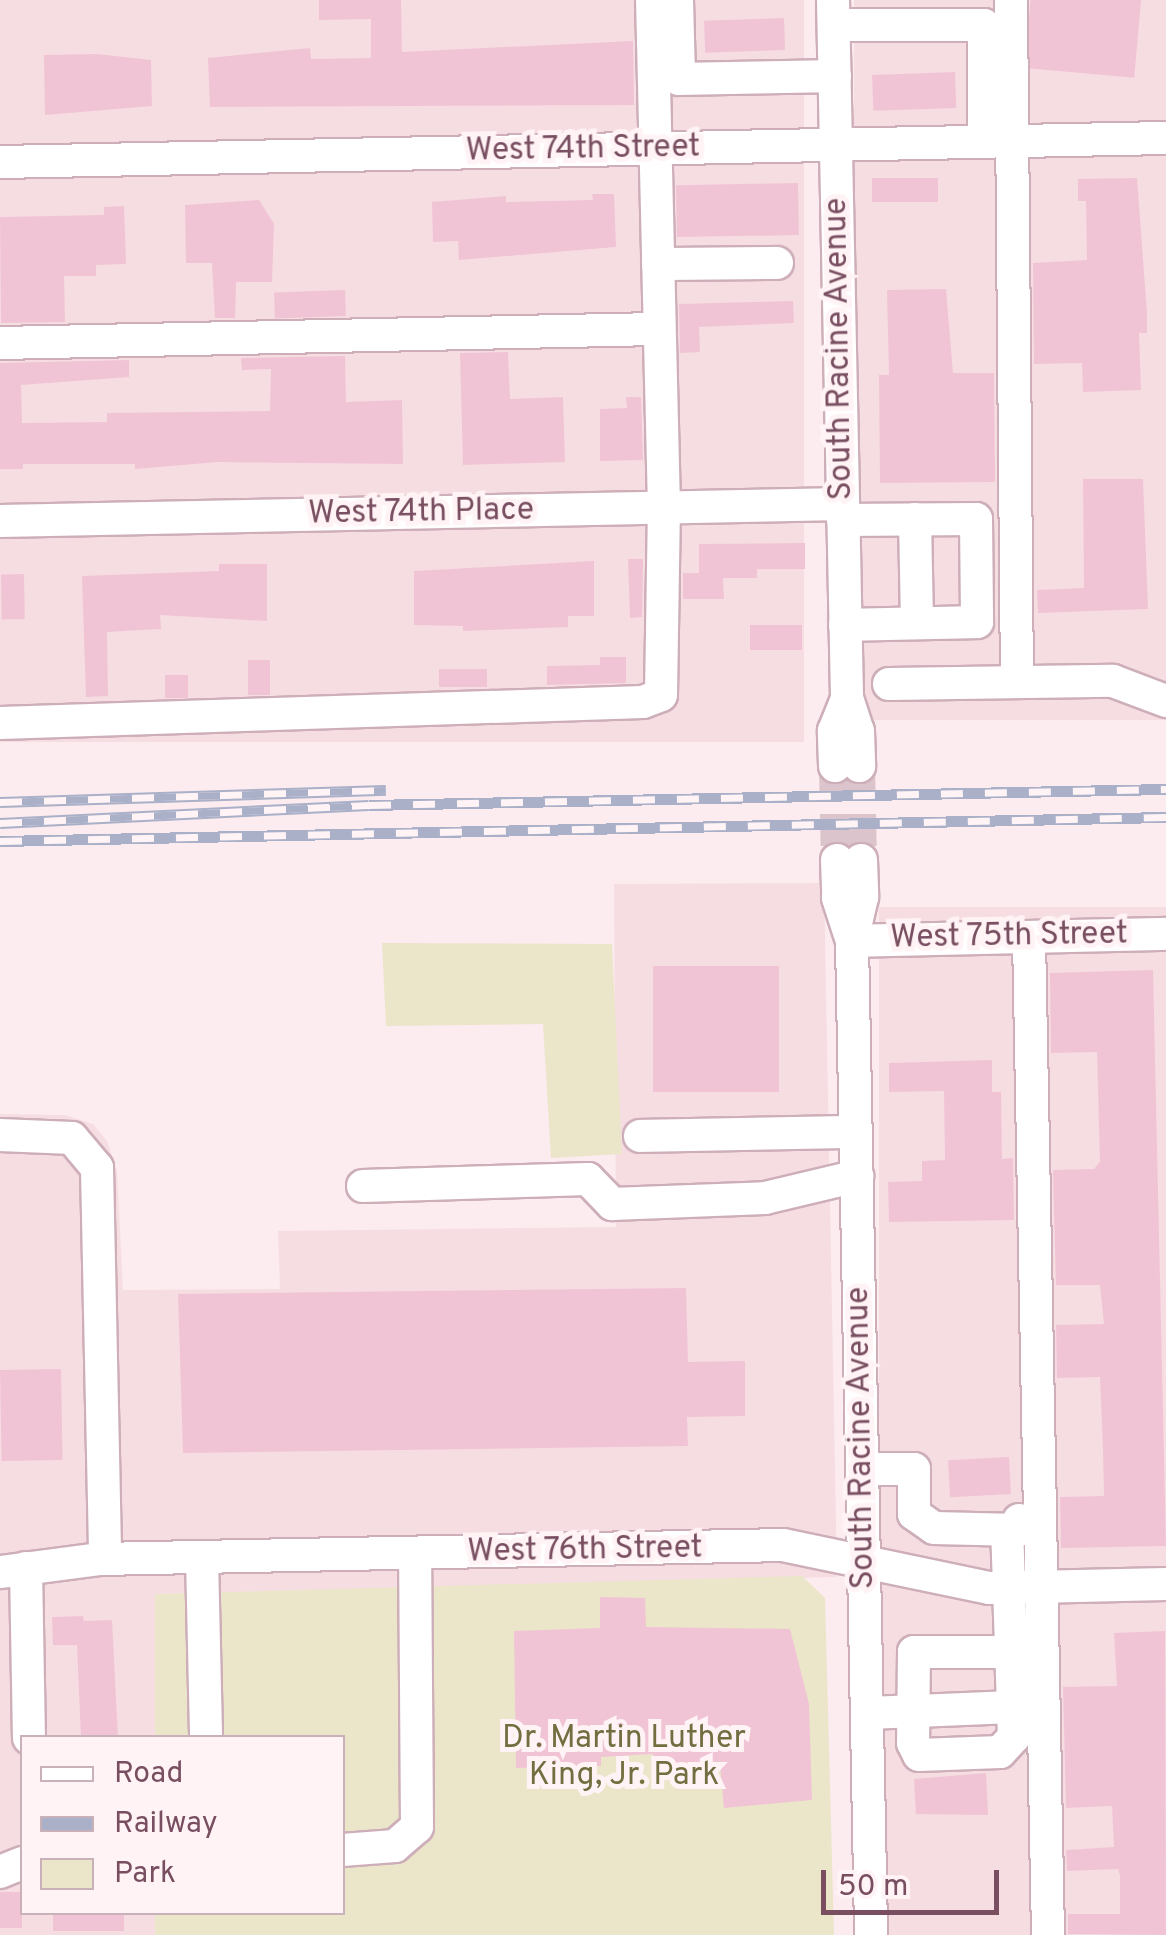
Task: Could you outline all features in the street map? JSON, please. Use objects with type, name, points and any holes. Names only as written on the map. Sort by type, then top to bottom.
[{"type":"street","points":[[0,723],[654,699],[665,676],[652,0]]},
{"type":"street","points":[[677,0],[679,79],[835,76]]},
{"type":"street","points":[[999,142],[1011,0]]},
{"type":"street","points":[[834,12],[984,25],[999,142],[1017,682]]},
{"type":"street","name":"South Racine Avenue","points":[[834,12],[847,698],[858,731],[847,766]]},
{"type":"street","name":"West 74th Street","points":[[0,162],[1166,138]]},
{"type":"street","points":[[658,264],[776,263]]},
{"type":"street","points":[[0,343],[659,329]]},
{"type":"street","name":"West 74th Place","points":[[0,521],[664,508],[976,518],[977,622],[917,624]]},
{"type":"street","points":[[845,625],[917,624],[915,519]]},
{"type":"street","points":[[889,684],[1112,681],[1166,701]]},
{"type":"street","name":"South Racine Avenue","points":[[849,860],[862,897],[852,941],[872,1935]]},
{"type":"street","name":"West 75th Street","points":[[852,941],[1166,934]]},
{"type":"street","points":[[1029,937],[1026,1587],[1048,1935]]},
{"type":"street","points":[[640,1136],[856,1132]]},
{"type":"street","points":[[0,1136],[72,1138],[96,1168],[106,1559]]},
{"type":"street","points":[[364,1186],[588,1179],[612,1204],[765,1198],[857,1176]]},
{"type":"street","points":[[863,1470],[914,1468],[933,1578]]},
{"type":"street","points":[[864,1507],[1020,1530],[1018,1496]]},
{"type":"street","points":[[1007,1530],[1026,1587],[1012,1652],[1014,1737],[1000,1752],[919,1754],[913,1743],[914,1652],[1012,1652]]},
{"type":"street","name":"West 76th Street","points":[[13,1570],[106,1559],[783,1546],[933,1578],[1026,1587],[1166,1584]]},
{"type":"street","points":[[345,1850],[395,1846],[417,1828],[415,1555]]},
{"type":"street","points":[[202,1558],[206,1735]]},
{"type":"street","points":[[13,1570],[29,1735]]},
{"type":"street","points":[[868,1713],[1014,1707]]},
{"type":"shaded area","points":[[0,0],[804,0],[804,742],[0,742]]},
{"type":"shaded area","points":[[854,0],[1166,0],[1166,720],[854,720]]},
{"type":"shaded area","points":[[824,883],[837,1577],[155,1594],[155,1735],[20,1735],[20,1915],[155,1915],[155,1935],[0,1935],[0,1114],[65,1115],[93,1124],[107,1141],[117,1171],[123,1290],[280,1289],[278,1231],[616,1227],[614,884]]},
{"type":"shaded area","points":[[879,907],[1166,907],[1166,1935],[879,1935]]},
{"type":"green space","points":[[382,943],[612,944],[622,1154],[551,1158],[543,1024],[386,1026]]},
{"type":"green space","name":"Dr. Martin Luther King, Jr. Park","points":[[802,1576],[825,1598],[834,1935],[155,1935],[155,1915],[345,1915],[345,1735],[155,1735],[155,1594]]},
{"type":"building","points":[[319,0],[401,0],[402,52],[633,41],[634,105],[210,107],[208,58],[310,48],[311,59],[371,58],[371,19],[319,20]]},
{"type":"building","points":[[1031,0],[1141,0],[1134,78],[1025,68]]},
{"type":"building","points":[[784,18],[785,50],[705,53],[704,21]]},
{"type":"building","points":[[97,54],[151,60],[152,106],[45,115],[44,55]]},
{"type":"building","points":[[955,72],[956,108],[873,111],[872,75]]},
{"type":"building","points":[[872,178],[938,178],[938,202],[872,202]]},
{"type":"building","points":[[1137,178],[1147,313],[1147,333],[1139,333],[1141,390],[1083,392],[1082,363],[1034,364],[1033,263],[1087,260],[1086,201],[1078,201],[1078,179]]},
{"type":"building","points":[[798,183],[799,235],[677,237],[676,185]]},
{"type":"building","points":[[592,194],[614,194],[616,247],[459,260],[458,241],[433,242],[432,202],[506,196],[506,202],[593,200]]},
{"type":"building","points":[[259,200],[274,224],[272,282],[236,282],[235,318],[215,318],[212,263],[186,263],[185,205]]},
{"type":"building","points":[[124,206],[126,264],[96,265],[96,276],[64,276],[65,322],[1,323],[0,217],[104,215],[104,207]]},
{"type":"building","points":[[946,289],[953,373],[994,373],[995,482],[880,483],[879,375],[889,375],[887,290]]},
{"type":"building","points":[[345,290],[346,316],[275,318],[274,292]]},
{"type":"building","points":[[793,301],[794,323],[699,327],[700,352],[680,353],[679,304]]},
{"type":"building","points":[[508,352],[510,399],[563,397],[565,462],[463,465],[460,353]]},
{"type":"building","points":[[345,356],[346,402],[402,400],[403,464],[218,462],[135,469],[135,464],[23,464],[23,469],[0,469],[0,363],[129,360],[129,377],[21,385],[22,423],[107,422],[107,413],[270,411],[271,369],[242,370],[241,358]]},
{"type":"building","points":[[626,397],[641,397],[643,460],[600,461],[600,409],[627,408]]},
{"type":"building","points":[[1083,479],[1143,479],[1148,609],[1038,613],[1037,590],[1084,588]]},
{"type":"building","points":[[805,543],[805,569],[757,569],[757,578],[723,578],[724,599],[683,599],[683,573],[699,573],[699,544]]},
{"type":"building","points":[[628,559],[643,559],[642,617],[630,618]]},
{"type":"building","points":[[594,561],[594,616],[568,616],[568,627],[463,631],[463,626],[414,625],[414,571]]},
{"type":"building","points":[[219,564],[267,564],[267,621],[160,615],[161,629],[107,632],[108,696],[86,697],[82,576],[219,571]]},
{"type":"building","points":[[1,574],[24,574],[25,619],[2,619]]},
{"type":"building","points":[[750,625],[802,625],[802,650],[750,650]]},
{"type":"building","points":[[600,657],[626,657],[626,683],[547,685],[547,666],[600,665]]},
{"type":"building","points":[[248,660],[270,660],[270,695],[248,695]]},
{"type":"building","points":[[439,669],[487,669],[487,687],[439,687]]},
{"type":"building","points":[[165,675],[188,675],[188,698],[165,698]]},
{"type":"building","points":[[653,966],[779,966],[779,1092],[653,1092]]},
{"type":"building","points":[[1153,970],[1166,1546],[1061,1548],[1060,1497],[1104,1496],[1103,1449],[1100,1377],[1057,1378],[1056,1325],[1104,1324],[1100,1285],[1056,1285],[1053,1170],[1094,1169],[1100,1162],[1097,1052],[1051,1053],[1050,973]]},
{"type":"building","points":[[992,1060],[992,1092],[1001,1092],[1002,1159],[1013,1158],[1014,1220],[889,1222],[888,1182],[922,1181],[922,1161],[945,1160],[944,1091],[889,1092],[889,1063]]},
{"type":"building","points":[[686,1288],[688,1362],[745,1361],[745,1416],[687,1417],[688,1446],[183,1453],[178,1294]]},
{"type":"building","points":[[61,1369],[63,1460],[2,1461],[0,1370]]},
{"type":"building","points":[[1009,1457],[1011,1494],[950,1497],[948,1460]]},
{"type":"building","points":[[600,1597],[645,1598],[646,1627],[790,1629],[809,1704],[812,1800],[724,1808],[720,1765],[654,1764],[653,1754],[601,1757],[601,1766],[516,1768],[514,1631],[600,1628]]},
{"type":"building","points":[[52,1617],[112,1620],[118,1735],[81,1735],[77,1645],[53,1645]]},
{"type":"building","points":[[1165,1631],[1166,1935],[1068,1934],[1068,1914],[1120,1914],[1120,1875],[1118,1869],[1067,1871],[1066,1850],[1114,1847],[1112,1806],[1066,1808],[1063,1687],[1117,1686],[1114,1633]]},
{"type":"building","points":[[986,1773],[988,1815],[916,1814],[914,1779]]},
{"type":"building","points":[[0,1892],[20,1892],[22,1928],[0,1928]]},
{"type":"building","points":[[53,1915],[124,1915],[124,1931],[53,1931]]},
{"type":"tunnel","points":[[835,766],[837,860]]},
{"type":"tunnel","points":[[859,766],[861,860]]},
{"type":"railway","points":[[0,823],[369,805],[1166,789]]},
{"type":"railway","points":[[0,802],[386,790]]},
{"type":"railway","points":[[0,841],[1166,817]]}]
